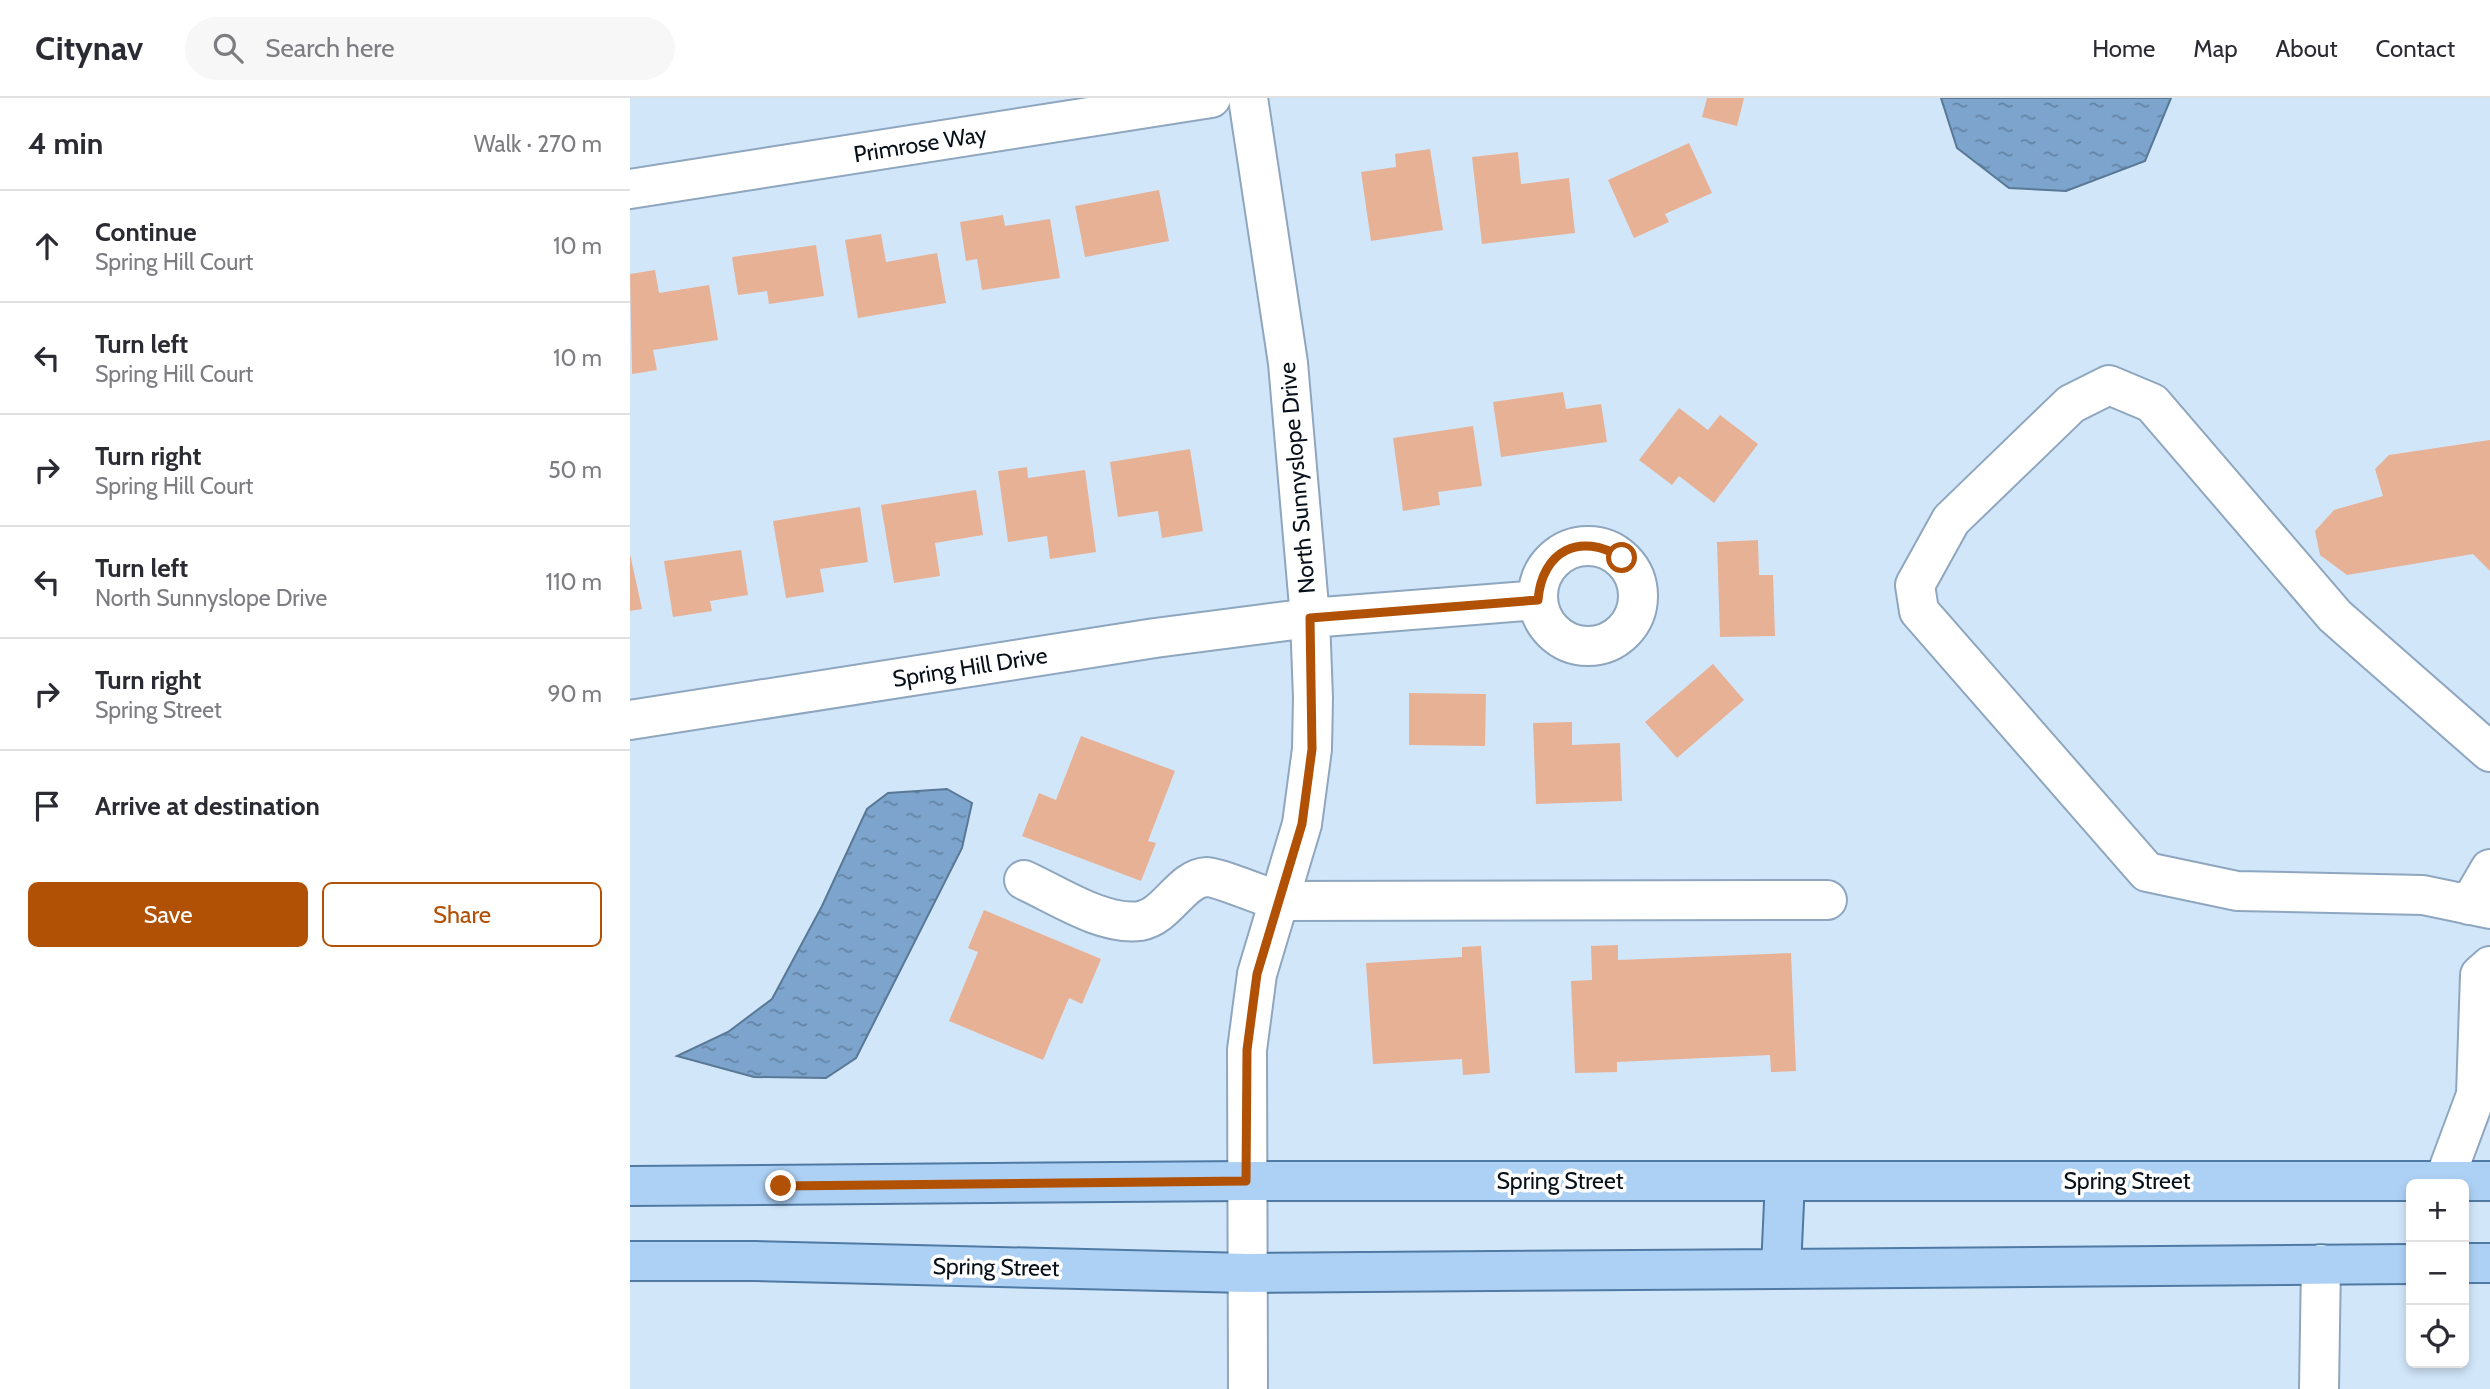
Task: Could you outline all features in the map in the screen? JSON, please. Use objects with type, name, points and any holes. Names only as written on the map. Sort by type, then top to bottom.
[{"type":"main road","name":"Spring Street","points":[[630,1186],[1246,1181],[2406,1181]]},
{"type":"main road","points":[[1781,1268],[1785,1181]]},
{"type":"main road","name":"Spring Street","points":[[2469,1181],[2490,1181]]},
{"type":"main road","name":"Spring Street","points":[[630,1261],[754,1261],[1247,1273],[2406,1264]]},
{"type":"main road","points":[[2469,1263],[2490,1263]]},
{"type":"street","name":"Primrose Way","points":[[630,189],[1211,98]]},
{"type":"street","name":"North Sunnyslope Drive","points":[[1248,98],[1288,363],[1310,618],[1312,749],[1302,824],[1257,974],[1247,1050],[1248,1389]]},
{"type":"street","points":[[2490,752],[2335,616],[2152,403],[2109,385],[2071,404],[1951,520],[1915,585],[1919,611],[2147,872],[2237,891],[2423,895],[2480,907],[2490,869]]},
{"type":"street","name":"Spring Hill Drive","points":[[630,720],[1155,638],[1310,618],[1538,600]]},
{"type":"street","points":[[1024,880],[1107,919],[1142,921],[1169,906],[1189,883],[1208,877],[1279,901],[1827,900]]},
{"type":"street","points":[[2445,1179],[2476,1095],[2480,975],[2490,966]]},
{"type":"street","points":[[2319,1389],[2322,1264]]},
{"type":"water","points":[[1941,98],[2171,98],[2145,161],[2066,191],[2009,188],[1957,148]]},
{"type":"water","points":[[947,789],[972,803],[962,848],[856,1058],[826,1078],[754,1077],[677,1056],[728,1032],[772,999],[822,906],[867,809],[888,793]]},
{"type":"building","points":[[1707,98],[1744,98],[1737,126],[1702,117]]},
{"type":"building","points":[[1689,143],[1712,193],[1665,214],[1669,222],[1634,238],[1608,180]]},
{"type":"building","points":[[1430,149],[1443,230],[1371,241],[1361,172],[1396,167],[1395,154]]},
{"type":"building","points":[[1518,152],[1521,184],[1569,178],[1575,233],[1482,244],[1472,157]]},
{"type":"building","points":[[1159,190],[1169,241],[1085,257],[1075,206]]},
{"type":"building","points":[[1003,215],[1005,226],[1050,219],[1060,278],[982,290],[977,259],[966,261],[960,222]]},
{"type":"building","points":[[881,234],[886,262],[937,253],[946,303],[858,318],[845,240]]},
{"type":"building","points":[[816,245],[824,296],[769,304],[767,291],[738,295],[732,257]]},
{"type":"building","points":[[655,270],[659,293],[709,285],[718,340],[653,350],[657,370],[632,374],[630,274]]},
{"type":"building","points":[[1563,392],[1566,409],[1601,404],[1607,442],[1501,457],[1493,402]]},
{"type":"building","points":[[1679,408],[1708,430],[1720,415],[1758,444],[1714,503],[1679,476],[1672,485],[1639,460]]},
{"type":"building","points":[[1473,426],[1482,486],[1438,492],[1440,505],[1403,511],[1393,438]]},
{"type":"building","points":[[2490,440],[2490,571],[2473,554],[2347,575],[2320,555],[2315,531],[2334,510],[2383,496],[2375,469],[2389,455]]},
{"type":"building","points":[[1190,449],[1203,531],[1162,538],[1158,511],[1118,517],[1110,462]]},
{"type":"building","points":[[1027,467],[1028,478],[1085,470],[1096,552],[1050,559],[1047,536],[1008,542],[998,471]]},
{"type":"building","points":[[976,490],[983,535],[935,543],[940,576],[894,583],[881,505]]},
{"type":"building","points":[[860,507],[868,562],[820,569],[824,592],[786,598],[773,521]]},
{"type":"building","points":[[1758,540],[1759,575],[1773,575],[1775,636],[1720,637],[1717,542]]},
{"type":"building","points":[[741,550],[748,595],[710,601],[712,611],[673,617],[664,561]]},
{"type":"building","points":[[630,554],[642,609],[630,611]]},
{"type":"building","points":[[1713,664],[1744,700],[1677,758],[1645,722]]},
{"type":"building","points":[[1409,693],[1486,694],[1485,746],[1409,745]]},
{"type":"building","points":[[1572,722],[1572,745],[1620,743],[1622,801],[1536,804],[1533,723]]},
{"type":"building","points":[[1081,736],[1175,771],[1148,841],[1156,843],[1141,881],[1022,836],[1039,793],[1056,800]]},
{"type":"building","points":[[984,910],[1101,959],[1082,1004],[1069,998],[1043,1060],[949,1021],[978,952],[968,948]]},
{"type":"building","points":[[1618,945],[1618,960],[1791,953],[1796,1071],[1771,1072],[1770,1055],[1617,1062],[1617,1072],[1575,1073],[1571,981],[1592,980],[1591,946]]},
{"type":"building","points":[[1481,946],[1490,1073],[1463,1075],[1462,1059],[1373,1064],[1366,963],[1462,957],[1462,947]]},
{"type":"route","points":[[781,1186],[1246,1181],[1247,1050],[1257,974],[1302,824],[1312,749],[1310,618],[1538,600],[1539,583],[1546,567],[1559,555],[1574,547],[1608,549],[1622,558]]}]
